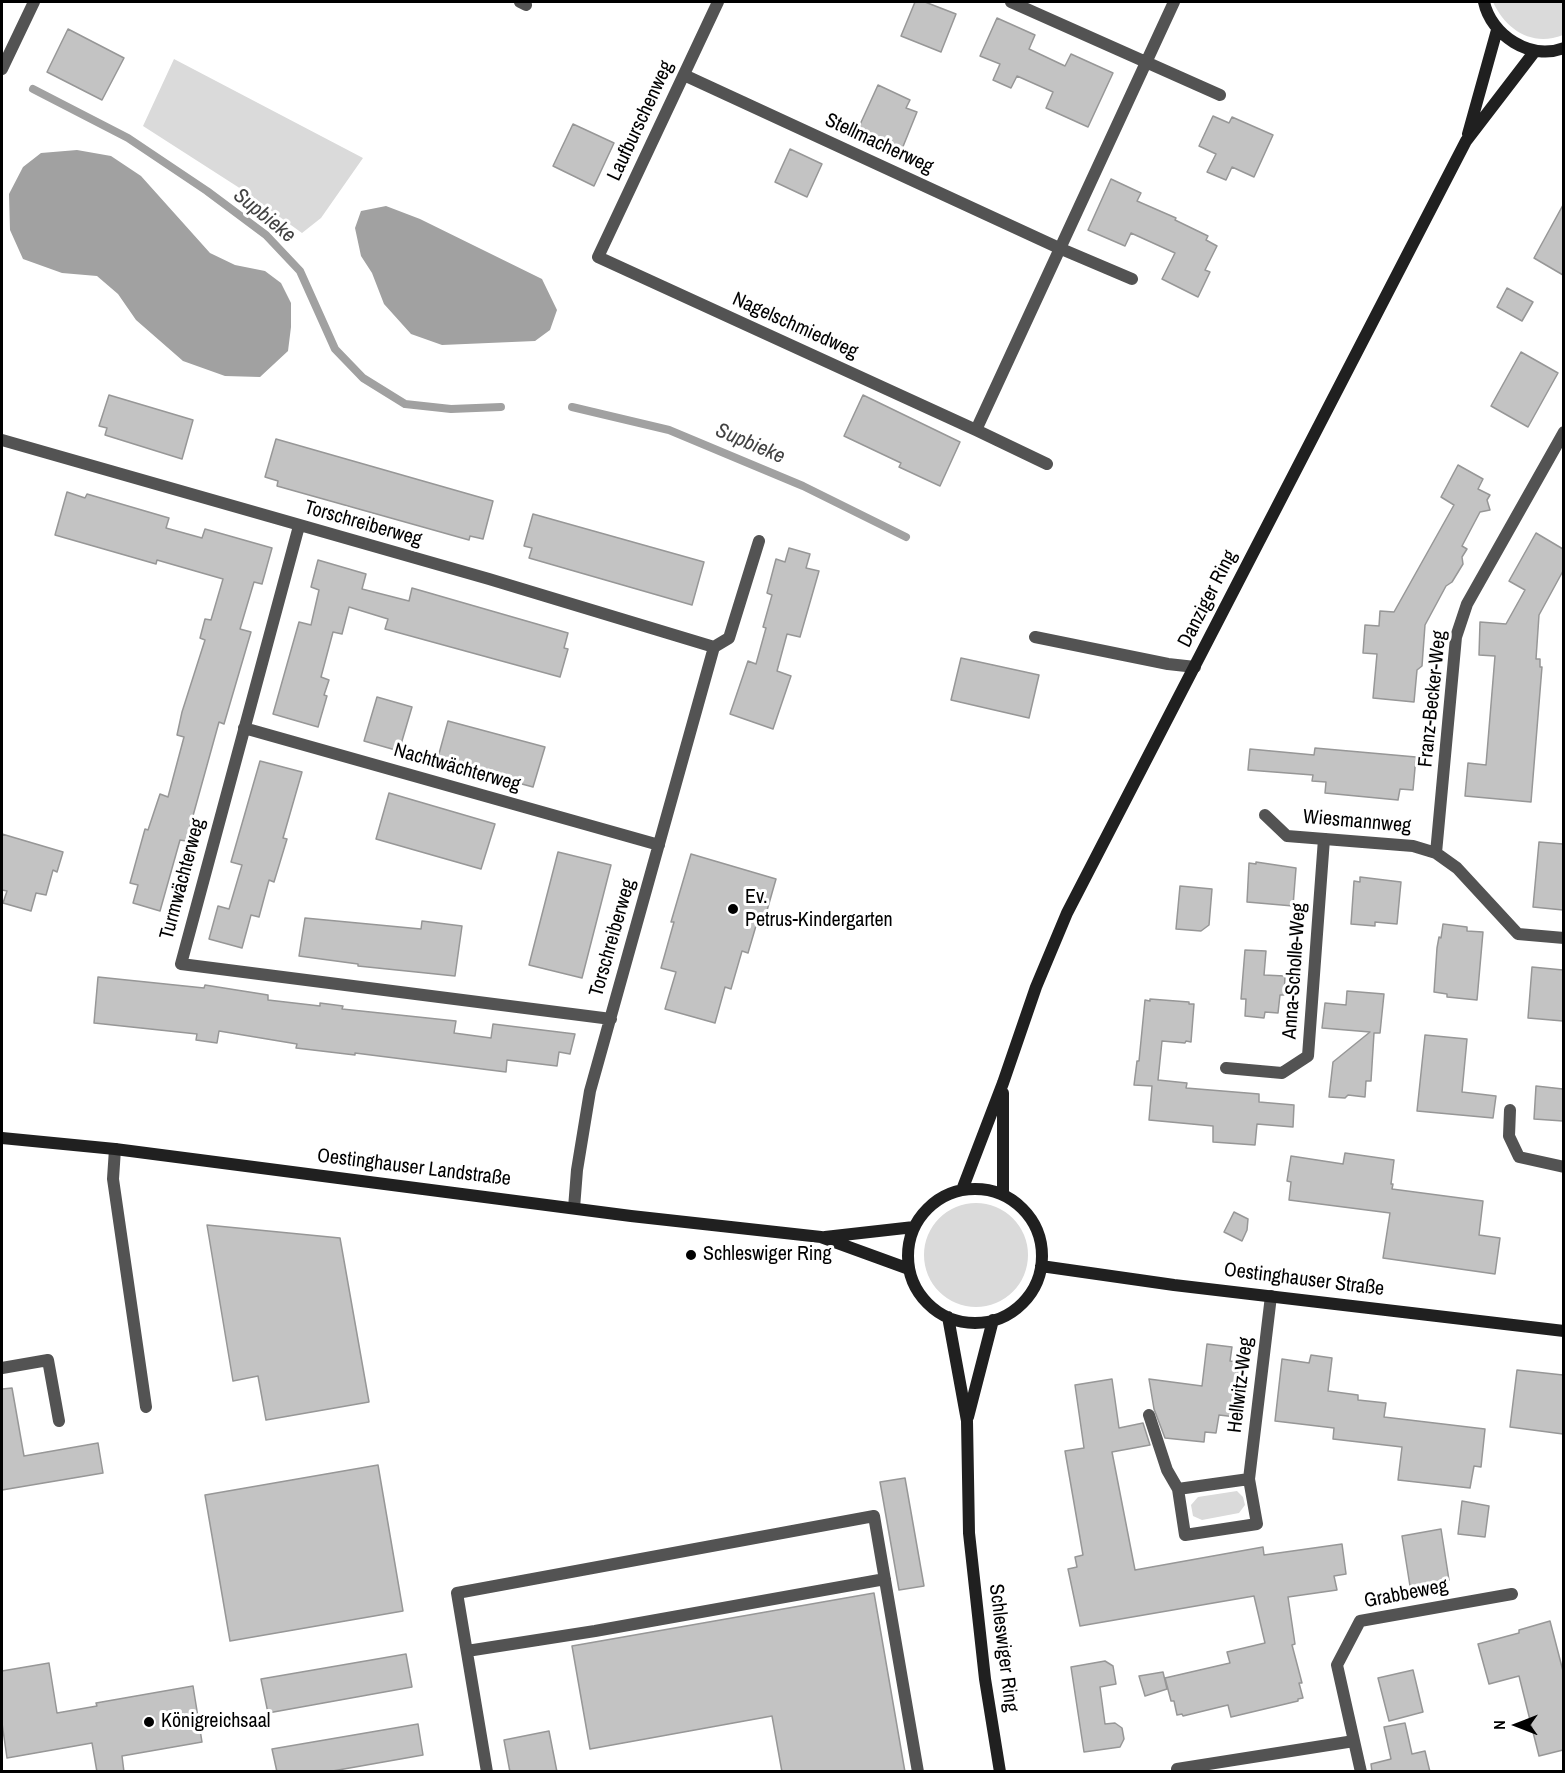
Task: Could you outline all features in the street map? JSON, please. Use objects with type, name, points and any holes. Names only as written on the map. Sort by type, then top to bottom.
[{"type":"main road","points":[[1484,2],[1486,12],[1497,30],[1513,43],[1535,51],[1558,51],[1563,48]]},
{"type":"main road","name":"Danziger Ring","points":[[1466,141],[1497,30]]},
{"type":"main road","name":"Danziger Ring","points":[[962,1190],[1003,1083],[1036,987],[1067,914],[1466,141],[1535,51]]},
{"type":"main road","name":"Danziger Ring","points":[[1003,1083],[1003,1195]]},
{"type":"main road","name":"Oestinghauser Landstraße","points":[[2,1138],[115,1149],[821,1237],[914,1227]]},
{"type":"main road","points":[[982,1189],[1003,1195],[1021,1207],[1034,1224],[1041,1244],[1041,1266],[1032,1290],[1016,1309],[993,1320],[968,1323],[948,1317],[930,1306],[916,1289],[909,1269],[908,1247],[914,1227],[926,1210],[942,1197],[962,1190],[982,1189]]},
{"type":"main road","name":"Oestinghauser Landstraße","points":[[821,1237],[909,1269]]},
{"type":"main road","name":"Oestinghauser Straße","points":[[1041,1266],[1174,1285],[1563,1331]]},
{"type":"main road","name":"Schleswiger Ring","points":[[948,1317],[967,1421],[969,1533],[985,1679],[1000,1772]]},
{"type":"main road","name":"Schleswiger Ring","points":[[967,1421],[993,1320]]},
{"type":"street","points":[[2,69],[34,2]]},
{"type":"street","name":"Laufburschenweg","points":[[598,257],[718,2]]},
{"type":"street","points":[[1011,2],[1220,95]]},
{"type":"street","points":[[976,430],[1174,2]]},
{"type":"street","name":"Stellmacherweg","points":[[684,75],[1059,248],[1132,279]]},
{"type":"street","name":"Nagelschmiedweg","points":[[598,257],[1047,464]]},
{"type":"street","name":"Franz-Becker-Weg","points":[[1436,853],[1456,638],[1467,604],[1563,432]]},
{"type":"street","name":"Torschreiberweg","points":[[2,440],[489,579],[714,647],[729,639],[759,541]]},
{"type":"street","name":"Turmwächterweg","points":[[299,526],[181,964],[611,1018]]},
{"type":"street","points":[[1035,637],[1168,664],[1195,667]]},
{"type":"street","name":"Torschreiberweg","points":[[574,1208],[577,1170],[590,1091],[714,647]]},
{"type":"street","name":"Nachtwächterweg","points":[[244,728],[659,845]]},
{"type":"street","name":"Wiesmannweg","points":[[1264,815],[1287,836],[1413,846],[1436,853],[1457,868],[1518,934],[1563,938]]},
{"type":"street","name":"Anna-Scholle-Weg","points":[[1226,1068],[1282,1073],[1308,1056],[1324,838]]},
{"type":"street","points":[[1510,1110],[1509,1136],[1519,1157],[1563,1167]]},
{"type":"street","points":[[115,1149],[113,1179],[146,1407]]},
{"type":"street","name":"Hellwitz-Weg","points":[[1178,1490],[1185,1535],[1257,1524],[1249,1479],[1272,1296]]},
{"type":"street","points":[[2,1368],[48,1360],[59,1421]]},
{"type":"street","points":[[1149,1415],[1167,1470],[1178,1490],[1249,1479]]},
{"type":"street","points":[[487,1772],[457,1593],[874,1516],[918,1772]]},
{"type":"street","points":[[467,1651],[606,1629],[885,1579]]},
{"type":"street","name":"Grabbeweg","points":[[1361,1772],[1337,1665],[1360,1621],[1512,1594]]},
{"type":"street","points":[[1177,1768],[1354,1741]]},
{"type":"shaded area","points":[[1493,2],[1563,2],[1563,35],[1541,39],[1521,34],[1505,21]]},
{"type":"shaded area","points":[[174,59],[363,158],[321,218],[302,233],[238,187],[143,126]]},
{"type":"shaded area","points":[[77,150],[111,156],[141,176],[210,253],[235,265],[265,271],[281,283],[291,303],[288,351],[260,377],[225,376],[183,361],[136,320],[118,294],[97,276],[62,273],[23,259],[10,230],[9,194],[23,167],[41,153]]},
{"type":"shaded area","points":[[386,206],[420,219],[542,279],[557,310],[550,330],[535,341],[442,345],[411,334],[384,304],[372,273],[361,256],[355,228],[361,211]]},
{"type":"shaded area","points":[[976,1203],[996,1207],[1013,1218],[1024,1235],[1028,1255],[1024,1275],[1013,1292],[996,1303],[976,1307],[956,1303],[939,1292],[928,1275],[924,1255],[928,1235],[939,1218],[956,1207]]},
{"type":"shaded area","points":[[1237,1491],[1243,1497],[1245,1505],[1239,1513],[1202,1520],[1193,1516],[1191,1505],[1198,1497]]},
{"type":"building","points":[[915,2],[925,2],[956,14],[941,52],[901,36]]},
{"type":"building","points":[[997,18],[1035,35],[1029,49],[1065,66],[1071,54],[1113,73],[1088,127],[1046,108],[1053,92],[1017,76],[1011,88],[993,80],[1000,64],[980,56]]},
{"type":"building","points":[[68,29],[124,58],[102,100],[47,72]]},
{"type":"building","points":[[878,85],[910,100],[906,108],[917,112],[902,149],[858,129]]},
{"type":"building","points":[[1213,116],[1229,123],[1232,117],[1273,135],[1254,177],[1232,167],[1226,180],[1207,172],[1216,154],[1199,146]]},
{"type":"building","points":[[573,124],[614,143],[594,186],[553,166]]},
{"type":"building","points":[[790,149],[822,164],[807,197],[775,182]]},
{"type":"building","points":[[1111,179],[1141,193],[1137,201],[1176,218],[1175,220],[1208,236],[1206,240],[1217,246],[1205,270],[1210,272],[1198,297],[1162,279],[1175,253],[1131,233],[1125,246],[1088,230]]},
{"type":"building","points":[[1563,205],[1563,275],[1534,258]]},
{"type":"building","points":[[1507,288],[1533,302],[1522,321],[1497,307]]},
{"type":"building","points":[[1521,352],[1558,373],[1528,427],[1491,406]]},
{"type":"building","points":[[109,395],[193,420],[182,459],[105,435],[107,428],[99,426]]},
{"type":"building","points":[[863,395],[960,442],[940,486],[899,467],[901,463],[844,436]]},
{"type":"building","points":[[276,439],[493,501],[483,539],[470,536],[469,540],[277,486],[278,481],[265,477]]},
{"type":"building","points":[[1458,465],[1483,479],[1478,489],[1490,495],[1487,500],[1490,510],[1480,512],[1462,546],[1467,549],[1462,557],[1463,564],[1452,582],[1446,586],[1425,625],[1422,666],[1417,670],[1414,702],[1373,698],[1377,654],[1363,653],[1365,625],[1379,626],[1380,611],[1394,612],[1454,505],[1441,497]]},
{"type":"building","points":[[67,492],[85,498],[87,494],[169,518],[166,528],[202,538],[205,529],[272,548],[262,584],[254,582],[240,629],[251,632],[224,724],[219,722],[186,841],[180,840],[160,911],[133,903],[138,885],[130,883],[145,829],[148,830],[160,794],[168,797],[184,737],[177,735],[182,712],[205,640],[200,638],[205,619],[211,620],[223,579],[157,560],[156,564],[55,535]]},
{"type":"building","points":[[533,514],[704,562],[692,605],[529,558],[532,548],[524,546]]},
{"type":"building","points":[[1536,533],[1563,549],[1563,571],[1539,615],[1536,659],[1540,659],[1540,667],[1542,667],[1531,802],[1465,796],[1468,763],[1486,765],[1495,656],[1479,655],[1480,622],[1506,624],[1525,590],[1509,581]]},
{"type":"building","points":[[789,548],[810,554],[806,568],[819,571],[800,637],[787,634],[777,671],[791,676],[773,729],[730,714],[748,661],[756,664],[766,628],[763,627],[772,595],[767,593],[776,559],[785,562]]},
{"type":"building","points":[[318,560],[366,574],[362,589],[409,601],[412,588],[568,633],[564,648],[568,649],[560,677],[385,629],[388,619],[349,607],[342,634],[333,632],[321,677],[329,680],[318,727],[273,714],[299,622],[311,625],[319,590],[311,587]]},
{"type":"building","points":[[961,658],[1039,675],[1029,718],[951,700]]},
{"type":"building","points":[[377,697],[412,707],[399,751],[364,741]]},
{"type":"building","points":[[448,721],[545,747],[533,787],[437,761]]},
{"type":"building","points":[[1315,748],[1416,757],[1413,790],[1400,789],[1398,800],[1325,793],[1326,782],[1312,781],[1313,775],[1248,770],[1250,749],[1314,755]]},
{"type":"building","points":[[260,761],[302,772],[283,838],[287,839],[274,882],[269,880],[259,917],[251,915],[242,948],[209,939],[218,906],[229,909],[242,865],[231,862]]},
{"type":"building","points":[[389,793],[495,824],[481,869],[376,839]]},
{"type":"building","points":[[2,834],[63,852],[57,872],[53,870],[46,895],[36,893],[31,911],[3,903],[7,891],[2,890]]},
{"type":"building","points":[[1539,842],[1563,844],[1563,910],[1533,907]]},
{"type":"building","points":[[558,852],[611,865],[582,978],[529,965]]},
{"type":"building","points":[[691,854],[776,879],[764,921],[758,919],[748,953],[742,951],[731,989],[725,987],[715,1023],[665,1009],[676,972],[661,968],[674,922],[671,922]]},
{"type":"building","points":[[1256,862],[1296,868],[1293,906],[1247,902],[1249,863],[1256,864]]},
{"type":"building","points":[[1360,877],[1401,882],[1397,924],[1375,922],[1375,926],[1351,924],[1354,881],[1360,882]]},
{"type":"building","points":[[1180,886],[1212,889],[1209,925],[1201,931],[1176,929]]},
{"type":"building","points":[[305,918],[421,929],[422,921],[462,926],[455,976],[358,966],[358,964],[299,956]]},
{"type":"building","points":[[1443,924],[1467,927],[1467,931],[1483,932],[1477,1000],[1447,997],[1447,994],[1434,992],[1437,948]]},
{"type":"building","points":[[1245,950],[1266,951],[1264,975],[1285,976],[1284,995],[1280,995],[1278,1013],[1265,1012],[1264,1018],[1245,1016],[1246,999],[1241,999]]},
{"type":"building","points":[[1532,967],[1563,970],[1563,1021],[1528,1018]]},
{"type":"building","points":[[98,977],[204,988],[205,985],[268,995],[268,1000],[320,1006],[320,1003],[343,1006],[342,1009],[456,1021],[454,1033],[491,1038],[493,1024],[575,1034],[570,1054],[559,1052],[557,1066],[507,1060],[506,1072],[296,1048],[297,1044],[219,1031],[217,1043],[196,1040],[197,1034],[94,1023]]},
{"type":"building","points":[[1347,991],[1384,994],[1380,1033],[1374,1033],[1371,1081],[1366,1081],[1365,1097],[1348,1095],[1345,1098],[1329,1097],[1333,1062],[1370,1032],[1322,1028],[1325,1003],[1346,1005]]},
{"type":"building","points":[[1150,999],[1194,1004],[1191,1042],[1162,1041],[1158,1080],[1187,1083],[1186,1088],[1259,1094],[1259,1102],[1294,1105],[1293,1127],[1257,1124],[1255,1145],[1213,1142],[1213,1126],[1149,1120],[1152,1086],[1134,1085],[1137,1061],[1139,1061],[1145,1000],[1150,1001]]},
{"type":"building","points":[[1425,1035],[1467,1039],[1462,1092],[1496,1096],[1493,1118],[1417,1111]]},
{"type":"building","points":[[1536,1086],[1563,1089],[1563,1121],[1534,1119]]},
{"type":"building","points":[[1345,1153],[1394,1160],[1392,1189],[1483,1201],[1479,1235],[1500,1238],[1495,1274],[1383,1258],[1390,1213],[1289,1200],[1291,1182],[1287,1181],[1291,1156],[1343,1164]]},
{"type":"building","points":[[1234,1212],[1248,1219],[1247,1230],[1242,1241],[1224,1232]]},
{"type":"building","points":[[207,1225],[340,1238],[369,1402],[266,1420],[258,1376],[233,1381]]},
{"type":"building","points":[[1207,1344],[1232,1347],[1230,1361],[1243,1363],[1236,1417],[1219,1415],[1216,1433],[1205,1432],[1204,1442],[1165,1438],[1154,1409],[1149,1379],[1202,1386]]},
{"type":"building","points":[[1311,1355],[1332,1358],[1328,1391],[1358,1395],[1358,1400],[1386,1403],[1384,1417],[1485,1429],[1481,1467],[1474,1466],[1470,1488],[1398,1480],[1402,1447],[1333,1439],[1334,1428],[1275,1421],[1282,1359],[1309,1363]]},
{"type":"building","points":[[1517,1370],[1563,1375],[1563,1434],[1510,1427]]},
{"type":"building","points":[[1112,1379],[1119,1428],[1143,1423],[1150,1445],[1112,1452],[1135,1570],[1263,1547],[1264,1555],[1342,1544],[1346,1574],[1334,1576],[1337,1590],[1288,1597],[1295,1644],[1292,1645],[1302,1683],[1299,1683],[1303,1698],[1298,1701],[1231,1717],[1228,1705],[1183,1716],[1182,1714],[1177,1715],[1174,1701],[1171,1701],[1165,1678],[1230,1663],[1227,1652],[1265,1643],[1254,1596],[1080,1626],[1068,1569],[1077,1567],[1075,1557],[1083,1555],[1065,1451],[1084,1448],[1075,1385]]},
{"type":"building","points":[[12,1388],[24,1456],[98,1443],[103,1473],[2,1490],[2,1389]]},
{"type":"building","points":[[378,1465],[403,1611],[230,1641],[205,1495]]},
{"type":"building","points":[[905,1478],[924,1586],[899,1590],[880,1482]]},
{"type":"building","points":[[1462,1501],[1489,1506],[1485,1537],[1458,1534]]},
{"type":"building","points":[[1441,1529],[1449,1580],[1410,1586],[1402,1536]]},
{"type":"building","points":[[874,1593],[905,1772],[782,1772],[772,1716],[590,1749],[572,1646]]},
{"type":"building","points":[[1550,1621],[1563,1671],[1563,1750],[1539,1756],[1519,1676],[1489,1684],[1478,1644],[1519,1633],[1519,1630]]},
{"type":"building","points":[[406,1654],[412,1687],[268,1713],[261,1679]]},
{"type":"building","points":[[1105,1661],[1113,1666],[1116,1684],[1100,1687],[1105,1724],[1115,1723],[1122,1728],[1124,1739],[1120,1747],[1084,1752],[1071,1667]]},
{"type":"building","points":[[49,1663],[57,1713],[97,1706],[96,1703],[193,1686],[202,1742],[122,1756],[124,1772],[97,1772],[92,1743],[7,1758],[2,1723],[2,1671]]},
{"type":"building","points":[[1413,1670],[1423,1712],[1389,1721],[1378,1678]]},
{"type":"building","points":[[1163,1672],[1167,1689],[1145,1696],[1139,1676]]},
{"type":"building","points":[[1405,1723],[1412,1754],[1425,1751],[1430,1772],[1372,1772],[1371,1764],[1391,1759],[1384,1727]]},
{"type":"building","points":[[418,1724],[423,1755],[327,1772],[277,1772],[272,1749]]},
{"type":"building","points":[[549,1731],[557,1772],[510,1772],[504,1740]]},
{"type":"waterway","name":"Supbieke","points":[[33,89],[128,138],[207,191],[266,235],[300,271],[335,349],[363,378],[405,404],[451,409],[501,407]]},
{"type":"waterway","name":"Supbieke","points":[[572,407],[669,430],[803,486],[906,537]]},
{"type":"place","name":"Ev. Petrus-Kindergarten","points":[[733,909]]},
{"type":"place","name":"Schleswiger Ring","points":[[691,1255]]},
{"type":"place","name":"Königreichsaal","points":[[149,1722]]}]
